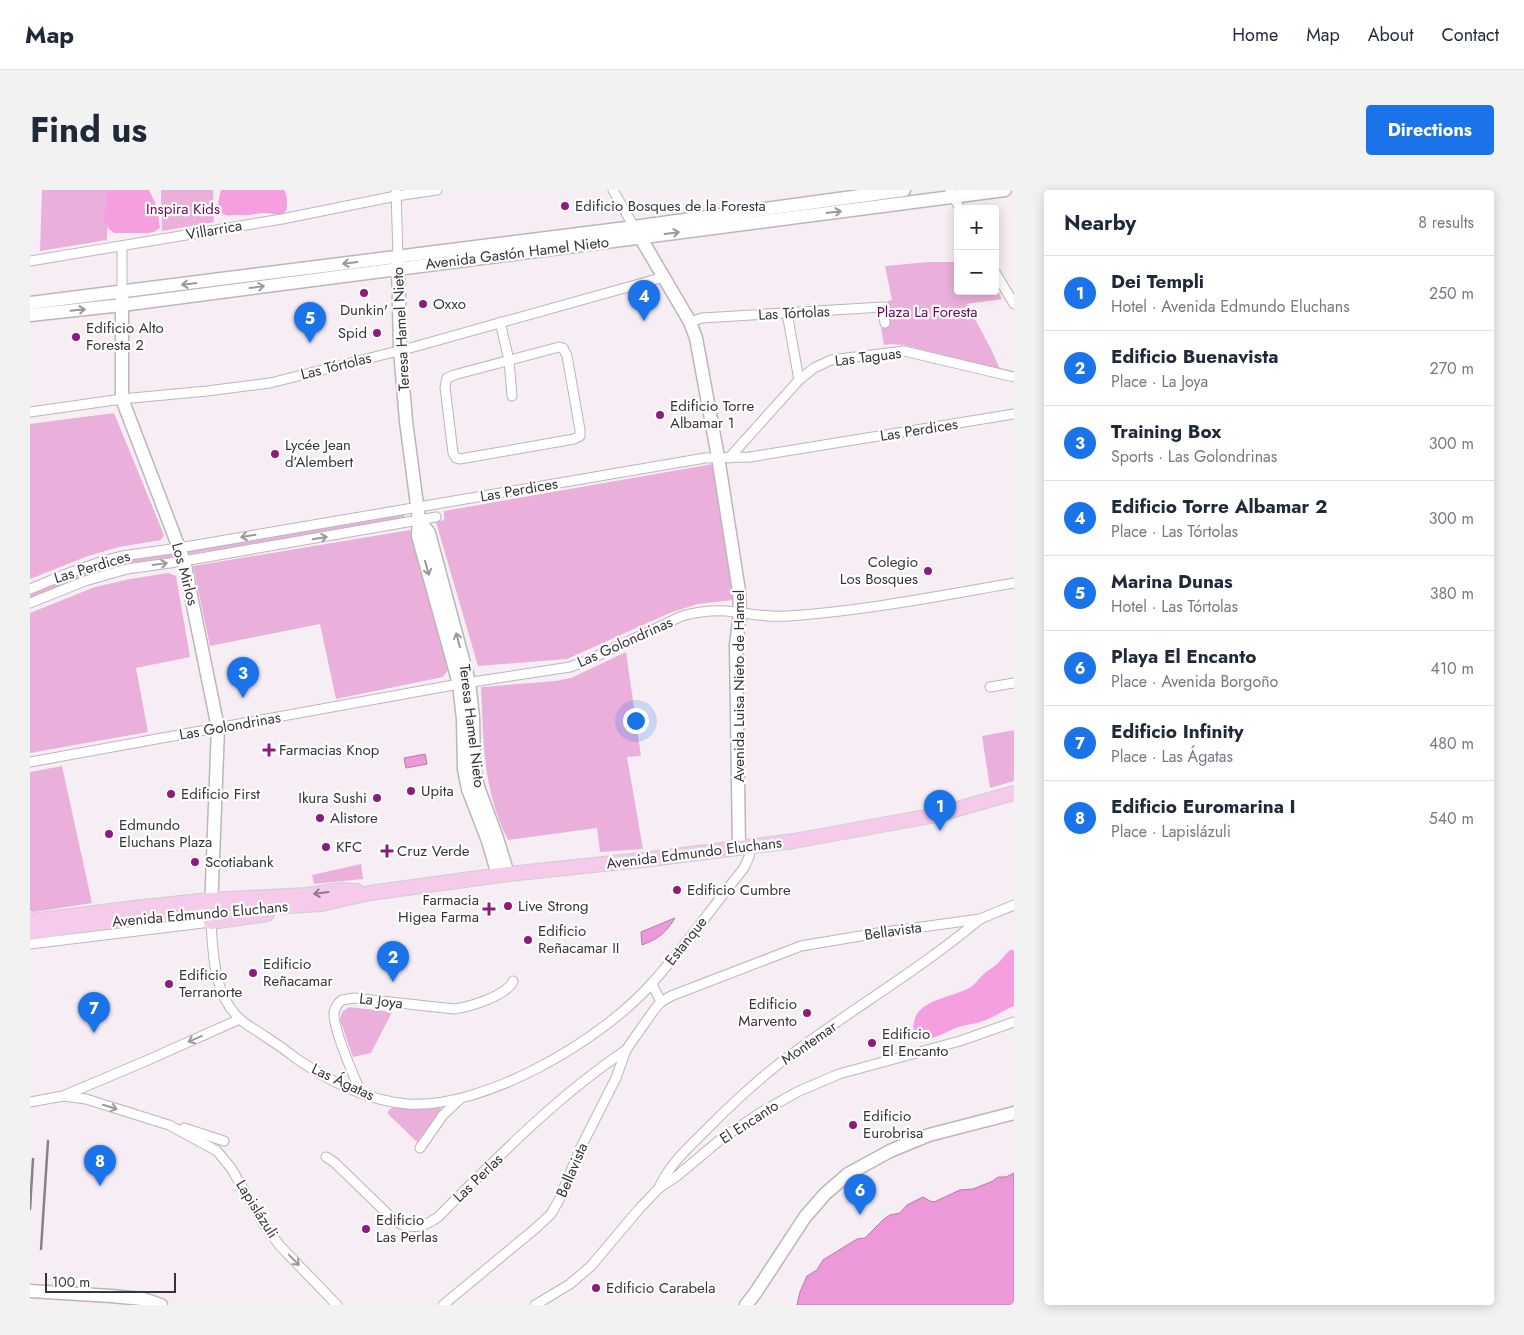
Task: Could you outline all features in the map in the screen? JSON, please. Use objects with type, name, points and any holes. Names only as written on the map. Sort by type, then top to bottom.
[{"type":"main road","name":"Avenida Gastón Hamel Nieto","points":[[637,232],[904,190]]},
{"type":"main road","name":"Avenida Gastón Hamel Nieto","points":[[30,315],[122,299],[398,262],[952,193],[1005,190]]},
{"type":"main road","name":"Avenida Luisa Nieto de Hamel","points":[[637,232],[690,322],[700,353],[724,458],[740,613],[736,644],[740,800],[745,848]]},
{"type":"main road","name":"Teresa Hamel Nieto","points":[[398,262],[400,350],[406,420],[419,520],[418,536],[473,717],[474,767],[478,787],[496,835],[503,875]]},
{"type":"main road","name":"Avenida Gastón Hamel Nieto","points":[[30,303],[122,299]]},
{"type":"main road","name":"Los Mirlos","points":[[122,299],[122,399],[184,561],[218,728],[211,911]]},
{"type":"main road","name":"Avenida Edmundo Eluchans","points":[[30,922],[134,908],[274,913],[370,893],[503,875],[745,848],[901,823],[964,808],[1014,793]]},
{"type":"main road","name":"Avenida Edmundo Eluchans","points":[[30,932],[133,918],[211,911],[342,890],[370,893]]},
{"type":"main road","points":[[746,1305],[810,1211],[825,1194],[848,1174],[882,1154],[929,1135],[1014,1112]]},
{"type":"main road","points":[[30,1291],[143,1299],[161,1305]]},
{"type":"street","name":"Villarrica","points":[[30,261],[282,219],[396,193],[437,190]]},
{"type":"street","name":"Avenida Luisa Nieto de Hamel","points":[[613,190],[637,232]]},
{"type":"street","points":[[396,193],[398,262]]},
{"type":"street","points":[[952,193],[958,205]]},
{"type":"street","name":"Los Mirlos","points":[[122,246],[122,299]]},
{"type":"street","name":"Las Tórtolas","points":[[30,412],[122,399],[270,383],[400,350],[664,277]]},
{"type":"street","points":[[999,279],[1014,304]]},
{"type":"street","name":"Las Tórtolas","points":[[690,322],[702,318],[883,307],[885,324]]},
{"type":"street","points":[[787,313],[799,380]]},
{"type":"street","points":[[500,322],[509,360],[512,396]]},
{"type":"street","points":[[554,348],[563,348],[567,356],[580,436],[574,439],[460,459],[456,458],[453,453],[445,387],[447,378],[509,360],[554,348]]},
{"type":"street","name":"Las Taguas","points":[[724,458],[799,380],[814,368],[831,360],[904,351],[1014,377]]},
{"type":"street","name":"Las Perdices","points":[[30,589],[66,574],[122,556],[724,458],[758,456],[1014,414]]},
{"type":"street","name":"Las Perdices","points":[[30,603],[64,589],[127,569],[184,561],[436,517]]},
{"type":"street","name":"Las Golondrinas","points":[[30,762],[577,664],[682,616],[708,611],[776,617],[824,613],[872,608],[1014,583]]},
{"type":"street","points":[[990,687],[1014,683]]},
{"type":"street","name":"Estanque","points":[[652,984],[744,868],[749,857],[745,848]]},
{"type":"street","name":"Bellavista","points":[[443,1305],[551,1214],[560,1200],[580,1148],[616,1078],[626,1050],[661,1002],[671,996],[801,946],[868,934],[980,919],[1014,905]]},
{"type":"street","points":[[30,944],[211,911]]},
{"type":"street","name":"Las Ágatas","points":[[211,911],[214,954],[220,988],[227,1003],[240,1018],[317,1072],[361,1093],[379,1099],[406,1104],[433,1104],[459,1099],[512,1080],[570,1049],[618,1015],[652,984]]},
{"type":"street","name":"Montemar","points":[[659,1188],[674,1161],[750,1088],[780,1063],[952,943],[980,919]]},
{"type":"street","name":"La Joya","points":[[361,1093],[348,1062],[334,1019],[334,1010],[342,1000],[354,998],[454,1009],[502,993],[509,988],[513,981]]},
{"type":"street","points":[[652,984],[661,1002]]},
{"type":"street","points":[[30,1102],[63,1096],[240,1018]]},
{"type":"street","name":"El Encanto","points":[[535,1305],[570,1284],[591,1266],[659,1188],[678,1176],[720,1139],[760,1112],[797,1092],[839,1074],[960,1041],[1014,1022]]},
{"type":"street","name":"Las Perlas","points":[[326,1157],[334,1162],[396,1222],[415,1227],[428,1224],[438,1217],[570,1092],[626,1050]]},
{"type":"street","name":"Lapislázuli","points":[[63,1096],[86,1099],[224,1141]]},
{"type":"street","name":"Las Ágatas","points":[[420,1148],[443,1115],[459,1099]]},
{"type":"street","name":"Lapislázuli","points":[[169,1125],[213,1148],[223,1156],[264,1226],[280,1246],[337,1305]]},
{"type":"green space","points":[[42,190],[109,190],[107,240],[40,251]]},
{"type":"green space","name":"Inspira Kids","points":[[161,190],[213,190],[214,222],[162,231]]},
{"type":"green space","name":"Plaza La Foresta","points":[[928,262],[954,262],[954,295],[999,295],[999,293],[1002,299],[967,304],[1000,369],[903,345],[884,345],[881,328],[890,326],[887,301],[892,300],[885,266]]},
{"type":"green space","points":[[114,413],[164,535],[161,540],[119,547],[88,556],[30,579],[30,424]]},
{"type":"green space","points":[[713,464],[733,600],[698,604],[672,612],[567,659],[478,666],[436,522],[444,520],[444,511]]},
{"type":"green space","points":[[403,514],[404,519],[188,553],[189,550]]},
{"type":"green space","points":[[410,530],[448,670],[443,677],[336,699],[320,624],[210,646],[193,566]]},
{"type":"green space","points":[[176,553],[175,557],[131,563],[105,570],[30,598],[30,593],[101,567],[138,557]]},
{"type":"green space","points":[[168,573],[176,576],[190,657],[136,668],[148,732],[30,753],[30,613],[95,587]]},
{"type":"green space","points":[[626,652],[641,756],[627,757],[643,849],[600,852],[597,828],[508,840],[499,821],[489,784],[484,747],[481,687],[571,678]]},
{"type":"green space","points":[[1014,730],[1014,781],[990,788],[982,736]]},
{"type":"green space","points":[[62,766],[92,903],[34,912],[30,911],[30,772]]},
{"type":"green space","points":[[361,864],[363,879],[314,884],[312,875]]},
{"type":"green space","points":[[277,910],[30,940],[30,935],[144,921]]},
{"type":"green space","points":[[349,1007],[392,1012],[371,1053],[353,1057],[340,1020],[342,1012]]},
{"type":"green space","points":[[438,1106],[442,1110],[417,1142],[387,1113],[391,1108]]},
{"type":"shaded area","points":[[108,190],[149,190],[157,207],[160,228],[148,233],[114,233],[109,229],[103,217],[107,205]]},
{"type":"shaded area","points":[[221,190],[284,190],[287,199],[286,210],[282,214],[226,215],[218,207]]},
{"type":"shaded area","points":[[425,754],[427,764],[406,768],[404,758]]},
{"type":"shaded area","points":[[675,918],[661,935],[642,945],[641,932]]},
{"type":"shaded area","points":[[1010,950],[1014,950],[1014,1006],[983,1021],[959,1027],[933,1038],[915,1037],[914,1024],[916,1015],[923,1008],[971,987]]},
{"type":"shaded area","points":[[1014,1173],[1014,1305],[797,1305],[807,1276],[817,1270],[823,1260],[857,1239],[865,1238],[890,1215],[900,1213],[907,1205],[923,1197],[934,1202],[960,1190],[973,1189],[998,1177],[1006,1177]]},
{"type":"railway","points":[[41,1249],[48,1141]]},
{"type":"railway","points":[[30,1209],[33,1159]]},
{"type":"place","name":"Edificio Bosques de la Foresta","points":[[565,206]]},
{"type":"place","name":"Dunkin'","points":[[364,293]]},
{"type":"place","name":"Oxxo","points":[[423,304]]},
{"type":"place","name":"Edificio Torre Albamar 2","points":[[644,321]]},
{"type":"place","name":"Spid","points":[[377,333]]},
{"type":"place","name":"Edificio Alto Foresta 2","points":[[76,337]]},
{"type":"place","name":"Marina Dunas","points":[[310,343]]},
{"type":"place","name":"Edificio Torre Albamar 1","points":[[660,415]]},
{"type":"place","name":"Lycée Jean d’Alembert","points":[[275,454]]},
{"type":"place","name":"Colegio Los Bosques","points":[[928,571]]},
{"type":"place","name":"Training Box","points":[[243,698]]},
{"type":"place","name":"Farmacias Knop","points":[[269,750]]},
{"type":"place","name":"Upita","points":[[411,791]]},
{"type":"place","name":"Edificio First","points":[[171,794]]},
{"type":"place","name":"Ikura Sushi","points":[[377,798]]},
{"type":"place","name":"Alistore","points":[[320,818]]},
{"type":"place","name":"Dei Templi","points":[[940,831]]},
{"type":"place","name":"Edmundo Eluchans Plaza","points":[[109,834]]},
{"type":"place","name":"KFC","points":[[326,847]]},
{"type":"place","name":"Cruz Verde","points":[[387,851]]},
{"type":"place","name":"Scotiabank","points":[[195,862]]},
{"type":"place","name":"Edificio Cumbre","points":[[677,890]]},
{"type":"place","name":"Live Strong","points":[[508,906]]},
{"type":"place","name":"Farmacia Higea Farma","points":[[489,909]]},
{"type":"place","name":"Edificio Reñacamar II","points":[[528,940]]},
{"type":"place","name":"Edificio Reñacamar","points":[[253,973]]},
{"type":"place","name":"Edificio Buenavista","points":[[393,982]]},
{"type":"place","name":"Edificio Terranorte","points":[[169,984]]},
{"type":"place","name":"Edificio Marvento","points":[[807,1013]]},
{"type":"place","name":"Edificio Infinity","points":[[94,1033]]},
{"type":"place","name":"Edificio El Encanto","points":[[872,1043]]},
{"type":"place","name":"Edificio Eurobrisa","points":[[853,1125]]},
{"type":"place","name":"Edificio Euromarina I","points":[[100,1186]]},
{"type":"place","name":"Playa El Encanto","points":[[860,1215]]},
{"type":"place","name":"Edificio Las Perlas","points":[[366,1229]]},
{"type":"place","name":"Edificio Carabela","points":[[596,1288]]}]
